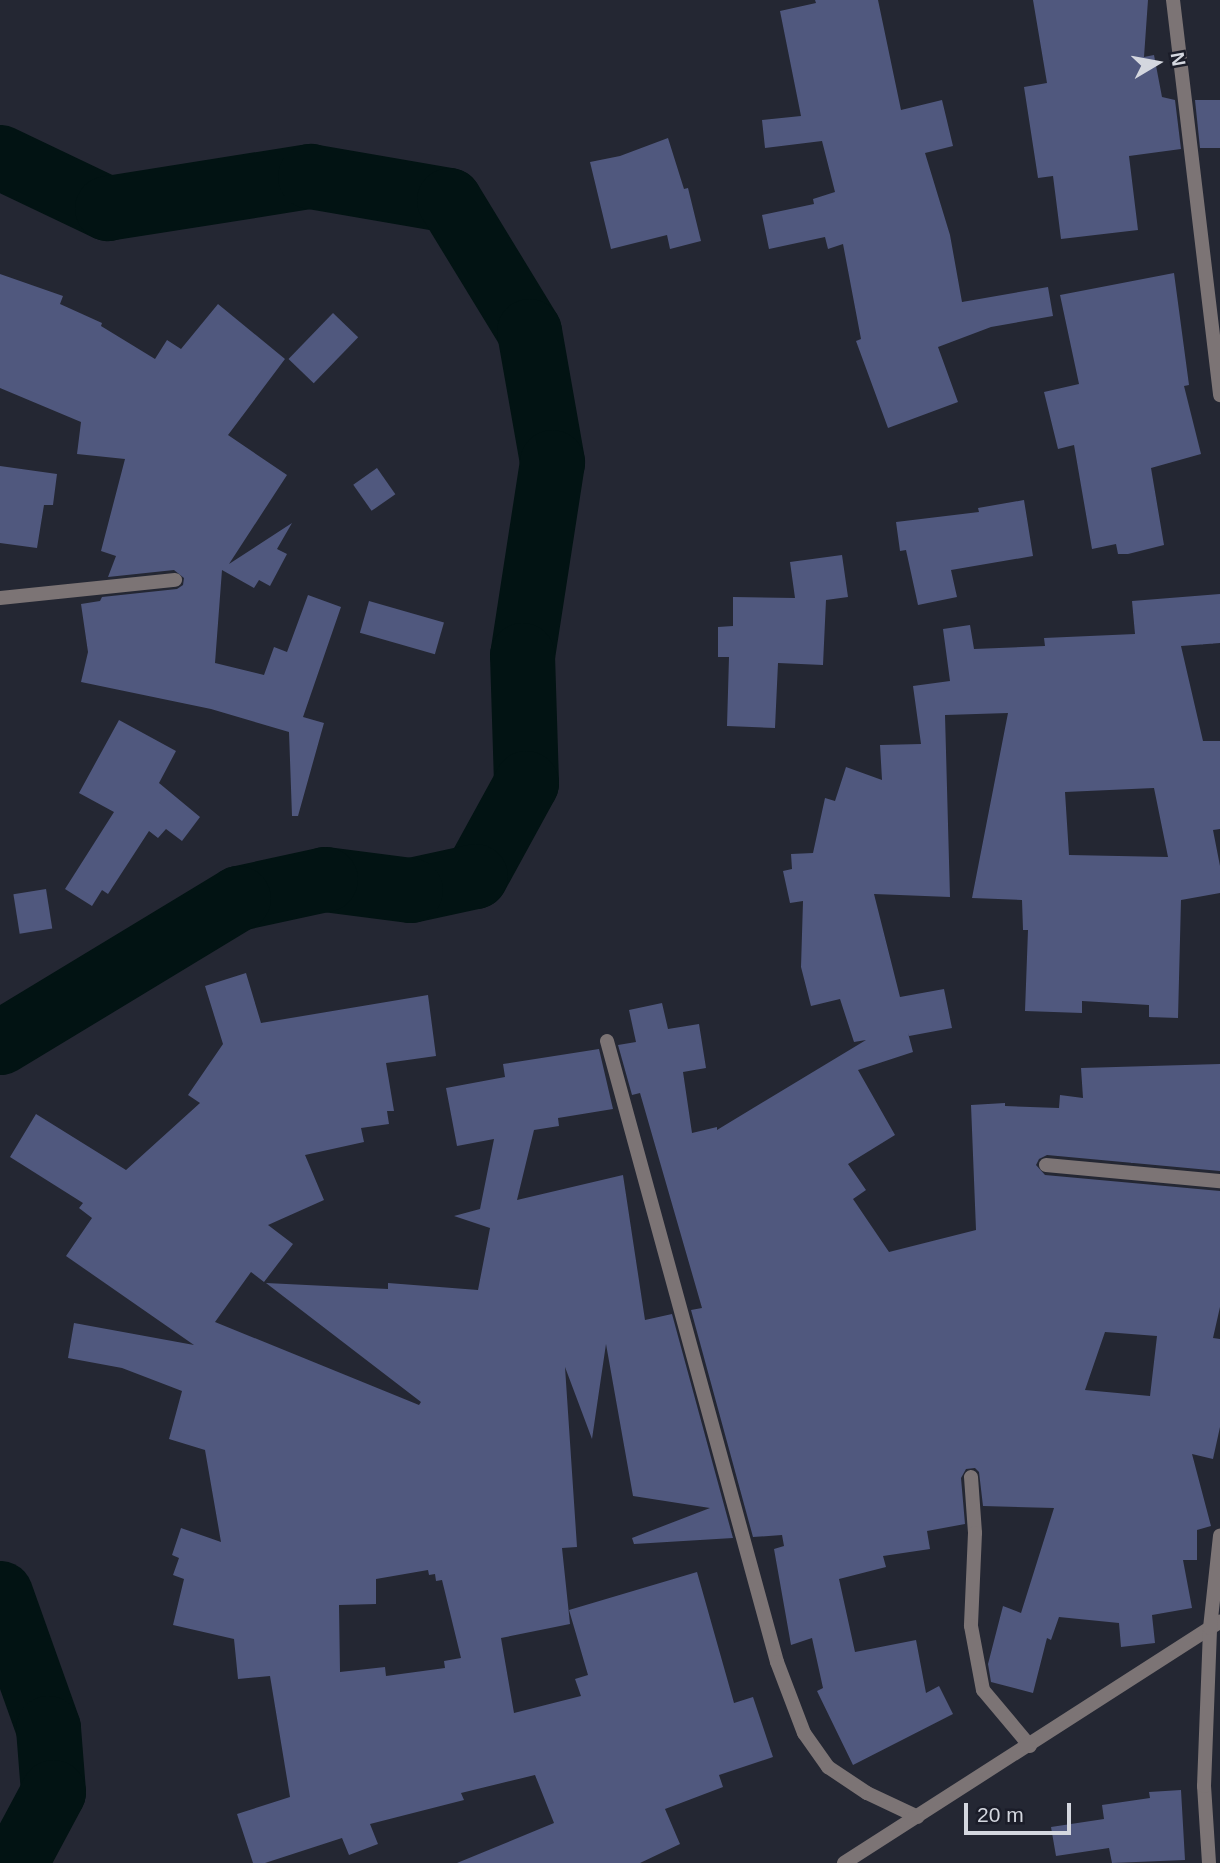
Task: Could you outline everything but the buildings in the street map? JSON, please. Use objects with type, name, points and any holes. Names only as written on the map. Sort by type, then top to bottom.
[{"type":"street","points":[[1173,0],[1220,395]]},
{"type":"street","points":[[0,598],[175,580]]},
{"type":"street","points":[[607,1041],[777,1662],[804,1733],[828,1767],[867,1793],[918,1817]]},
{"type":"street","points":[[1046,1165],[1220,1181]]},
{"type":"street","points":[[971,1477],[975,1532],[971,1626],[983,1690],[1030,1746]]},
{"type":"street","points":[[1209,1863],[1204,1786],[1220,1536]]},
{"type":"street","points":[[844,1863],[1215,1625]]},
{"type":"waterway","points":[[0,157],[107,208],[310,176],[449,200],[529,331],[552,462],[522,655],[526,783],[475,876],[410,890],[325,879],[238,898],[0,1042]]},
{"type":"waterway","points":[[0,1593],[48,1728],[53,1792],[15,1863]]}]
